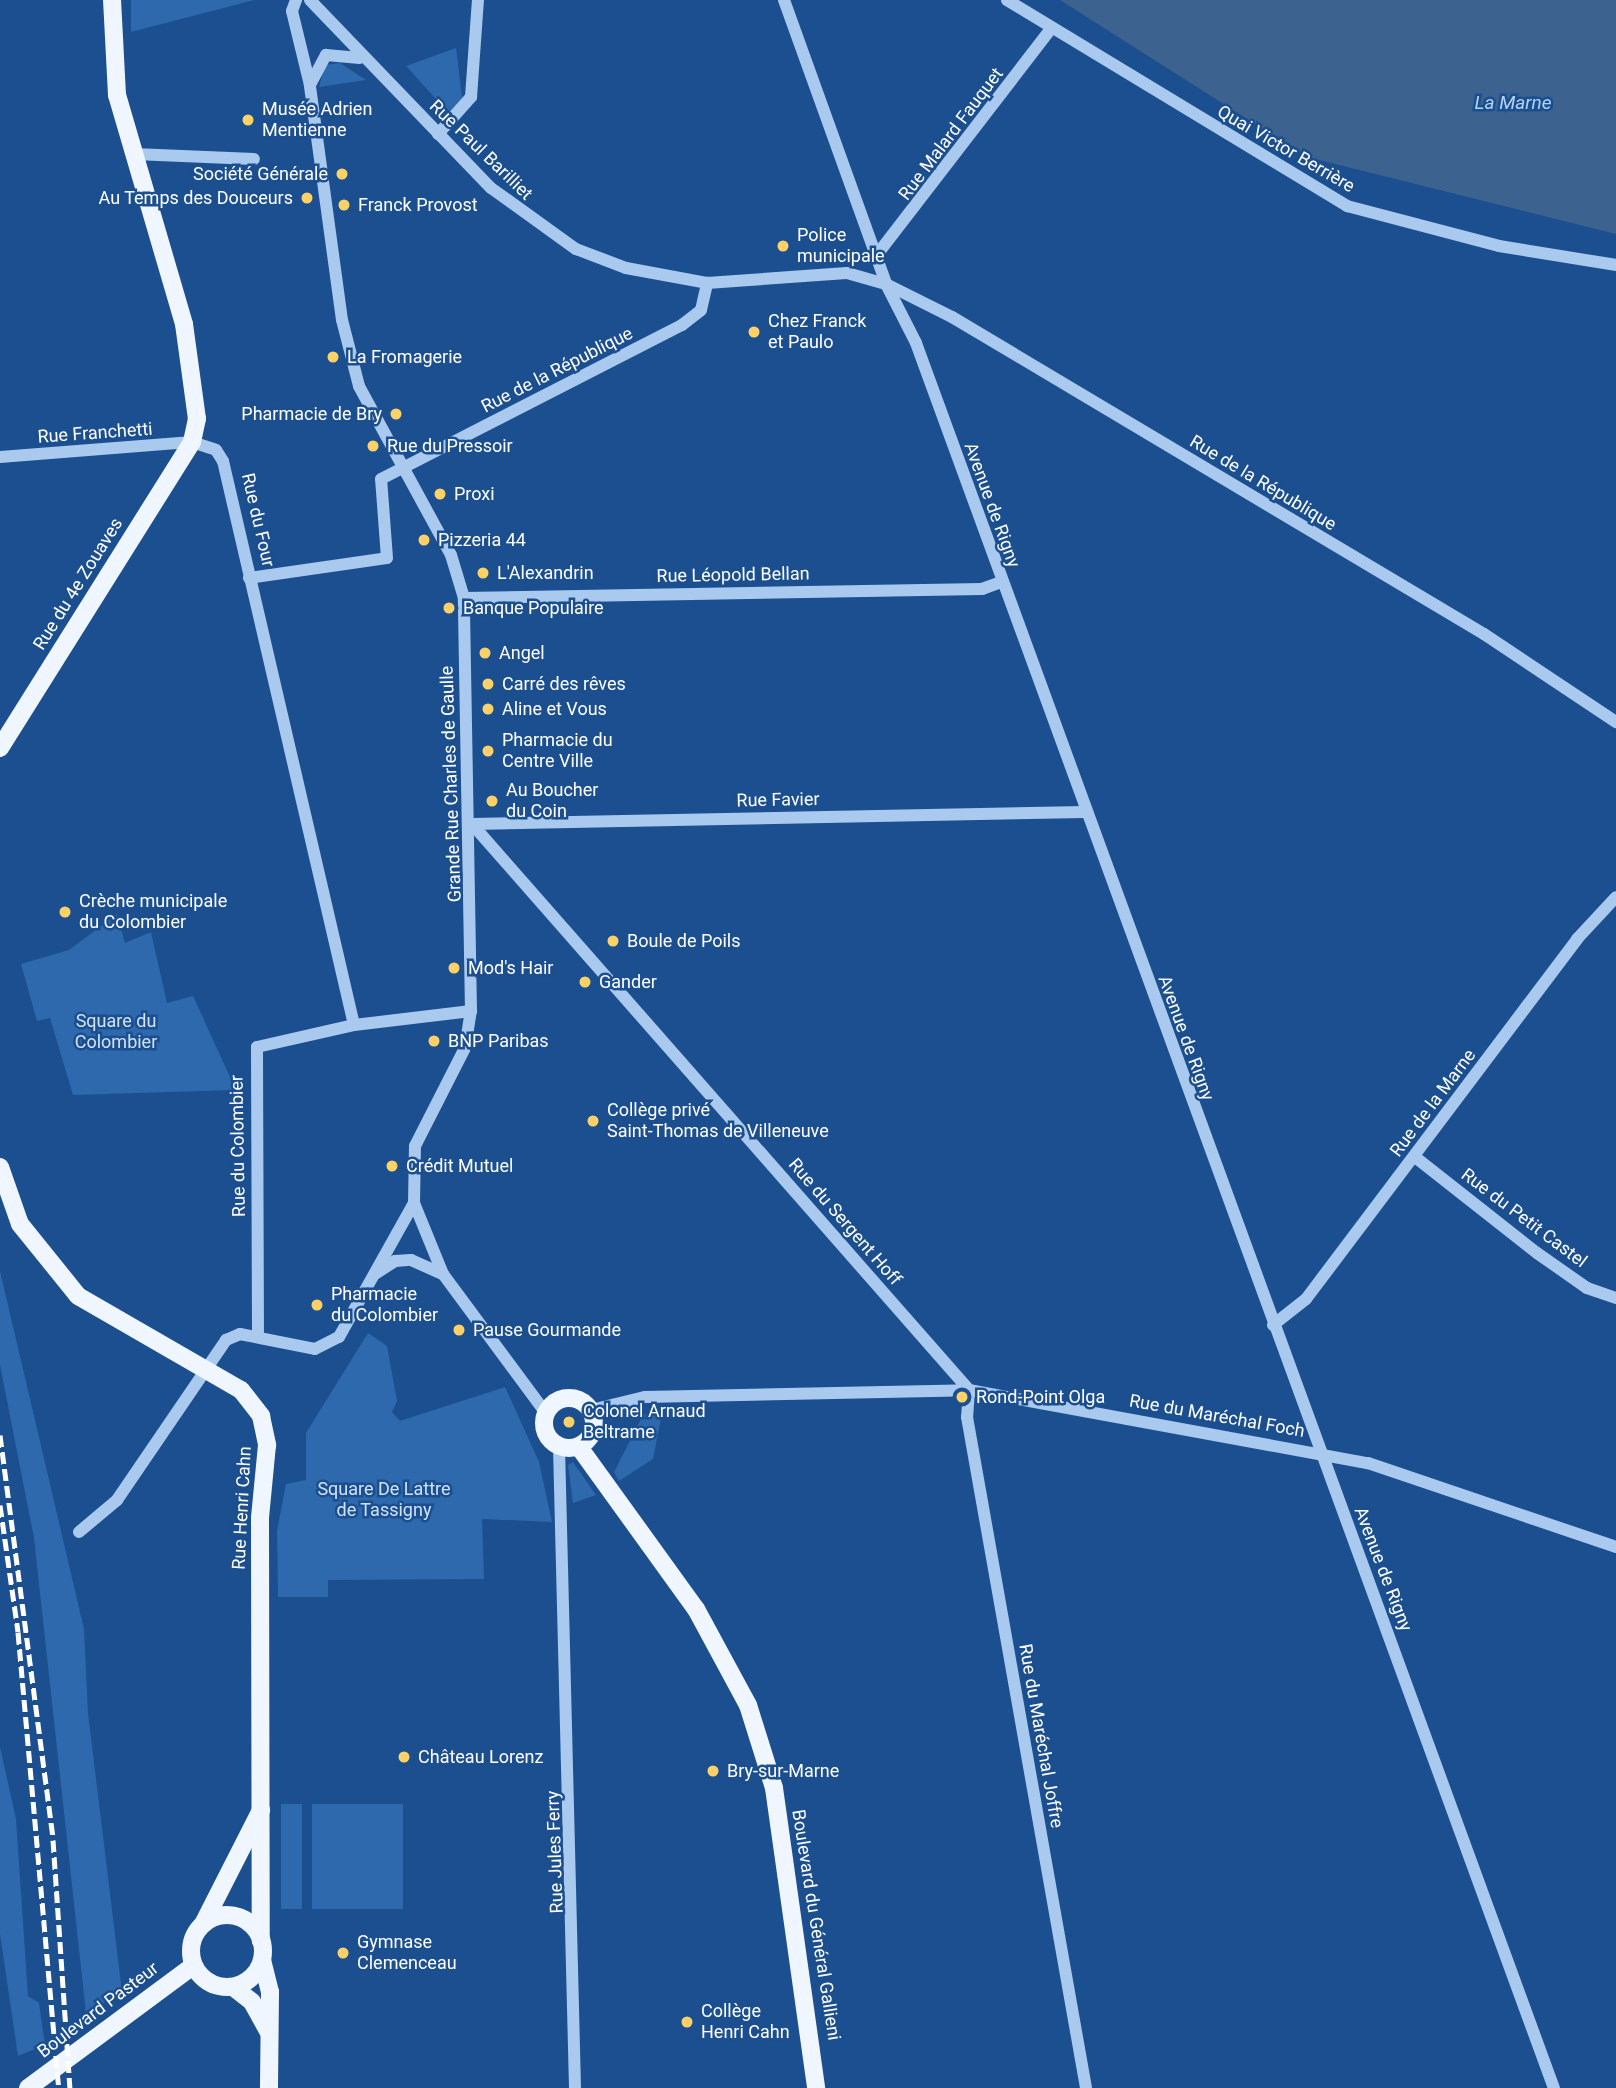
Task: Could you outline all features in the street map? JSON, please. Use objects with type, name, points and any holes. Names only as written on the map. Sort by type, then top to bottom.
[{"type":"main road","points":[[112,0],[113,70],[195,374],[192,442]]},
{"type":"main road","name":"Rue du 4e Zouaves","points":[[0,748],[192,442]]},
{"type":"main road","name":"Rue Henri Cahn","points":[[0,1167],[20,1224],[78,1296],[253,1401],[266,1431],[260,1518],[261,1941]]},
{"type":"main road","points":[[564,1398],[591,1410],[594,1427],[579,1447],[559,1447],[544,1429],[546,1413],[564,1398]]},
{"type":"main road","name":"Boulevard du Général Gallieni","points":[[579,1447],[696,1609],[748,1705],[774,1788],[816,2088]]},
{"type":"main road","points":[[261,1810],[191,1943],[193,1966],[210,1983],[233,1987],[252,2002],[268,2031]]},
{"type":"main road","points":[[203,1924],[237,1917],[261,1941],[262,1960],[270,1992],[270,2088]]},
{"type":"main road","points":[[233,1987],[252,1978],[262,1960]]},
{"type":"main road","name":"Boulevard Pasteur","points":[[28,2088],[193,1966]]},
{"type":"street","name":"Grande Rue Charles de Gaulle","points":[[296,0],[292,11],[310,85],[342,320],[359,386],[401,468],[451,555],[464,598],[466,797],[472,824],[471,1011],[465,1048],[415,1146],[414,1203]]},
{"type":"street","name":"Rue Paul Barilliet","points":[[310,0],[438,134],[532,223],[576,248],[626,268],[707,283],[847,273],[886,284]]},
{"type":"street","points":[[438,134],[471,97],[478,0]]},
{"type":"street","name":"Avenue de Rigny","points":[[784,0],[886,284],[916,343],[1084,812],[1554,2088]]},
{"type":"street","name":"Quai Victor Berrière","points":[[1007,0],[1051,30],[1347,206],[1499,246],[1616,265]]},
{"type":"street","name":"Rue Malard Fauquet","points":[[876,256],[1051,30]]},
{"type":"street","points":[[310,85],[326,55],[342,52],[364,59]]},
{"type":"street","points":[[134,154],[254,159]]},
{"type":"street","name":"Rue de la République","points":[[401,468],[682,325],[701,310],[707,283]]},
{"type":"street","name":"Rue de la République","points":[[886,284],[953,317],[1472,627],[1616,722]]},
{"type":"street","name":"Rue Franchetti","points":[[0,457],[192,442]]},
{"type":"street","name":"Rue du Four","points":[[192,442],[216,450],[223,461],[354,1025]]},
{"type":"street","points":[[249,578],[387,558],[381,479],[401,468]]},
{"type":"street","name":"Rue Léopold Bellan","points":[[464,598],[982,589],[1001,582]]},
{"type":"street","name":"Rue Favier","points":[[472,824],[1084,812]]},
{"type":"street","name":"Rue du Sergent Hoff","points":[[472,824],[969,1390]]},
{"type":"street","name":"Rue de la Marne","points":[[1273,1325],[1306,1299],[1577,939],[1616,897]]},
{"type":"street","name":"Rue du Colombier","points":[[258,1337],[255,1050],[354,1025],[471,1011]]},
{"type":"street","name":"Rue du Petit Castel","points":[[1415,1157],[1536,1253],[1587,1288],[1616,1298]]},
{"type":"street","points":[[414,1203],[443,1274],[546,1413]]},
{"type":"street","points":[[79,1532],[117,1500],[226,1340],[258,1337],[315,1349],[331,1345],[414,1203]]},
{"type":"street","points":[[372,1277],[395,1261],[411,1260],[443,1274]]},
{"type":"street","name":"Rue du Maréchal Foch","points":[[591,1410],[645,1397],[969,1390],[1320,1452],[1616,1547]]},
{"type":"street","name":"Rue du Maréchal Joffre","points":[[969,1390],[967,1417],[1086,2088]]},
{"type":"street","name":"Rue Jules Ferry","points":[[559,1447],[575,2088]]},
{"type":"green space","points":[[131,0],[254,0],[131,32]]},
{"type":"green space","points":[[456,48],[464,113],[453,118],[406,66]]},
{"type":"green space","points":[[340,63],[366,80],[319,87],[325,65]]},
{"type":"green space","name":"Square du Colombier","points":[[117,914],[125,943],[151,932],[167,1003],[193,996],[236,1090],[73,1095],[50,1018],[37,1021],[21,964],[69,950]]},
{"type":"green space","points":[[0,1271],[84,1629],[88,1713],[122,1992],[86,2013],[34,1538],[0,1365]]},
{"type":"green space","name":"Square De Lattre de Tassigny","points":[[368,1333],[387,1346],[397,1401],[392,1412],[400,1421],[505,1387],[539,1462],[552,1522],[482,1519],[484,1579],[328,1580],[328,1597],[278,1597],[277,1531],[286,1484],[306,1480],[306,1433]]},
{"type":"green space","points":[[662,1413],[653,1459],[619,1481],[614,1472],[643,1415]]},
{"type":"green space","points":[[573,1462],[596,1495],[573,1503],[568,1465]]},
{"type":"green space","points":[[0,1747],[16,1819],[28,1996],[39,2003],[45,2045],[18,2056],[0,1934]]},
{"type":"green space","points":[[281,1804],[302,1804],[302,1909],[281,1909]]},
{"type":"green space","points":[[312,1804],[403,1804],[403,1909],[312,1909]]},
{"type":"water","name":"La Marne","points":[[1060,0],[1616,0],[1616,234],[1307,157]]},
{"type":"railway","points":[[0,1435],[53,1840],[70,2088]]},
{"type":"railway","points":[[0,1505],[18,1632],[59,2088]]},
{"type":"place","name":"Musée Adrien Mentienne","points":[[248,120]]},
{"type":"place","name":"Société Générale","points":[[342,174]]},
{"type":"place","name":"Au Temps des Douceurs","points":[[307,198]]},
{"type":"place","name":"Franck Provost","points":[[344,205]]},
{"type":"place","name":"Police municipale","points":[[783,246]]},
{"type":"place","name":"Chez Franck et Paulo","points":[[754,332]]},
{"type":"place","name":"La Fromagerie","points":[[333,357]]},
{"type":"place","name":"Pharmacie de Bry","points":[[396,414]]},
{"type":"place","name":"Rue du Pressoir","points":[[373,446]]},
{"type":"place","name":"Proxi","points":[[440,494]]},
{"type":"place","name":"Pizzeria 44","points":[[424,540]]},
{"type":"place","name":"L'Alexandrin","points":[[483,573]]},
{"type":"place","name":"Banque Populaire","points":[[449,608]]},
{"type":"place","name":"Angel","points":[[485,653]]},
{"type":"place","name":"Carré des rêves","points":[[488,684]]},
{"type":"place","name":"Aline et Vous","points":[[488,709]]},
{"type":"place","name":"Pharmacie du Centre Ville","points":[[488,751]]},
{"type":"place","name":"Au Boucher du Coin","points":[[492,801]]},
{"type":"place","name":"Crèche municipale du Colombier","points":[[65,912]]},
{"type":"place","name":"Boule de Poils","points":[[613,941]]},
{"type":"place","name":"Mod's Hair","points":[[454,968]]},
{"type":"place","name":"Gander","points":[[585,982]]},
{"type":"place","name":"BNP Paribas","points":[[434,1041]]},
{"type":"place","name":"Collège privé Saint-Thomas de Villeneuve","points":[[593,1121]]},
{"type":"place","name":"Crédit Mutuel","points":[[392,1166]]},
{"type":"place","name":"Pharmacie du Colombier","points":[[317,1305]]},
{"type":"place","name":"Pause Gourmande","points":[[459,1330]]},
{"type":"place","name":"Rond-Point Olga","points":[[962,1397]]},
{"type":"place","name":"Colonel Arnaud Beltrame","points":[[569,1422]]},
{"type":"place","name":"Château Lorenz","points":[[404,1757]]},
{"type":"place","name":"Bry-sur-Marne","points":[[713,1771]]},
{"type":"place","name":"Gymnase Clemenceau","points":[[343,1953]]},
{"type":"place","name":"Collège Henri Cahn","points":[[687,2022]]}]
